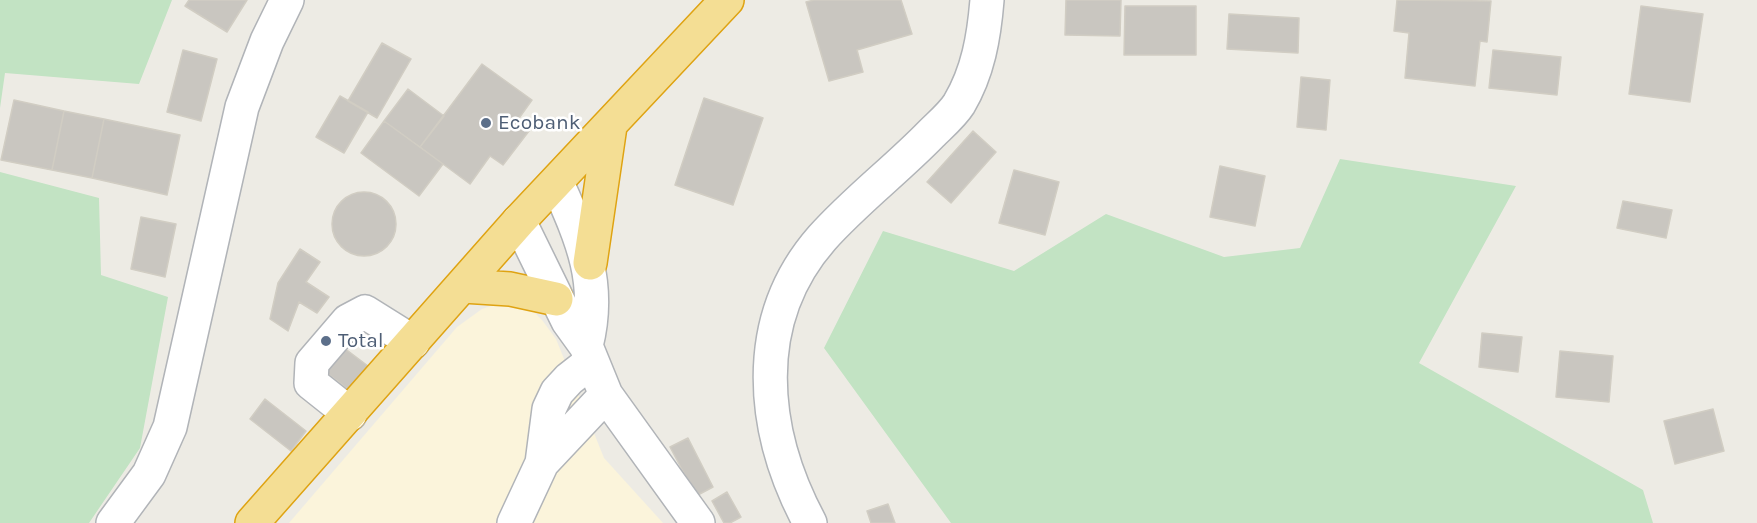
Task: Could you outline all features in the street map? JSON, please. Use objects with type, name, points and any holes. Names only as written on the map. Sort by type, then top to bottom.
[{"type":"highway","points":[[252,523],[519,221],[557,183],[723,2]]},
{"type":"highway","points":[[590,263],[610,126]]},
{"type":"highway","points":[[463,286],[510,290],[556,299]]},
{"type":"street","points":[[113,523],[149,474],[170,427],[242,107],[267,41],[287,0]]},
{"type":"street","points":[[810,523],[796,497],[778,450],[770,407],[769,367],[777,324],[792,282],[822,238],[958,106],[974,72],[983,42],[987,0]]},
{"type":"street","points":[[514,523],[542,463],[549,409],[557,392],[589,354],[592,311],[590,263],[557,183]]},
{"type":"street","points":[[519,221],[556,299],[589,354],[606,395],[698,523]]},
{"type":"street","points":[[350,414],[311,383],[312,363],[348,321],[364,312],[413,342]]},
{"type":"street","points":[[542,463],[606,395]]},
{"type":"shaded area","points":[[502,302],[528,306],[556,339],[604,458],[663,523],[289,523],[457,327],[482,309]]},
{"type":"green space","points":[[0,0],[172,0],[139,84],[5,73],[0,108]]},
{"type":"green space","points":[[1340,159],[1516,186],[1419,363],[1643,490],[1653,523],[951,523],[824,348],[883,231],[1014,271],[1106,214],[1224,257],[1300,248]]},
{"type":"green space","points":[[0,172],[99,198],[101,275],[168,297],[140,448],[89,523],[0,523]]},
{"type":"building","points":[[189,0],[247,0],[227,32],[185,6]]},
{"type":"building","points":[[814,0],[901,0],[912,34],[857,50],[863,72],[829,81],[806,2]]},
{"type":"building","points":[[1066,0],[1121,0],[1120,36],[1065,35]]},
{"type":"building","points":[[1397,0],[1491,1],[1487,42],[1480,41],[1475,86],[1405,78],[1409,33],[1394,31]]},
{"type":"building","points":[[1125,6],[1196,6],[1196,55],[1124,55]]},
{"type":"building","points":[[1641,6],[1703,14],[1690,102],[1629,94]]},
{"type":"building","points":[[1229,14],[1299,18],[1298,53],[1227,49]]},
{"type":"building","points":[[382,43],[411,59],[377,118],[348,101]]},
{"type":"building","points":[[183,50],[217,59],[201,121],[167,112]]},
{"type":"building","points":[[1493,50],[1561,57],[1557,95],[1489,88]]},
{"type":"building","points":[[482,64],[532,100],[517,121],[529,131],[503,165],[490,156],[470,184],[420,147]]},
{"type":"building","points":[[1301,77],[1330,80],[1326,130],[1297,127]]},
{"type":"building","points":[[408,89],[444,116],[420,147],[384,121]]},
{"type":"building","points":[[340,96],[368,112],[344,153],[316,137]]},
{"type":"building","points":[[704,98],[763,118],[733,205],[675,185]]},
{"type":"building","points":[[14,100],[64,111],[52,170],[1,160]]},
{"type":"building","points":[[64,111],[104,119],[92,178],[52,170]]},
{"type":"building","points":[[104,119],[180,135],[167,195],[92,178]]},
{"type":"building","points":[[384,121],[443,164],[419,196],[361,153]]},
{"type":"building","points":[[973,131],[996,152],[951,203],[927,182]]},
{"type":"building","points":[[1220,166],[1265,176],[1255,226],[1210,217]]},
{"type":"building","points":[[1014,170],[1059,182],[1045,235],[999,223]]},
{"type":"building","points":[[358,192],[370,192],[387,201],[394,212],[396,224],[394,236],[387,247],[370,256],[358,256],[346,251],[337,242],[332,230],[332,218],[337,206],[346,197]]},
{"type":"building","points":[[1623,201],[1672,210],[1666,238],[1617,228]]},
{"type":"building","points":[[141,217],[176,224],[165,277],[131,269]]},
{"type":"building","points":[[300,249],[320,262],[306,282],[329,297],[317,313],[299,302],[288,331],[270,319],[278,283]]},
{"type":"building","points":[[319,329],[368,366],[349,390],[301,353]]},
{"type":"building","points":[[1482,333],[1522,337],[1518,372],[1479,367]]},
{"type":"building","points":[[1560,351],[1613,356],[1609,402],[1556,397]]},
{"type":"building","points":[[265,399],[306,431],[291,451],[250,419]]},
{"type":"building","points":[[1713,409],[1724,451],[1675,464],[1664,421]]},
{"type":"building","points":[[688,438],[713,487],[696,496],[670,447]]},
{"type":"building","points":[[727,492],[741,517],[730,523],[724,523],[712,501]]},
{"type":"building","points":[[888,504],[895,523],[871,523],[867,511]]},
{"type":"place","name":"Ecobank","points":[[486,123]]},
{"type":"place","name":"Total","points":[[326,341]]}]
